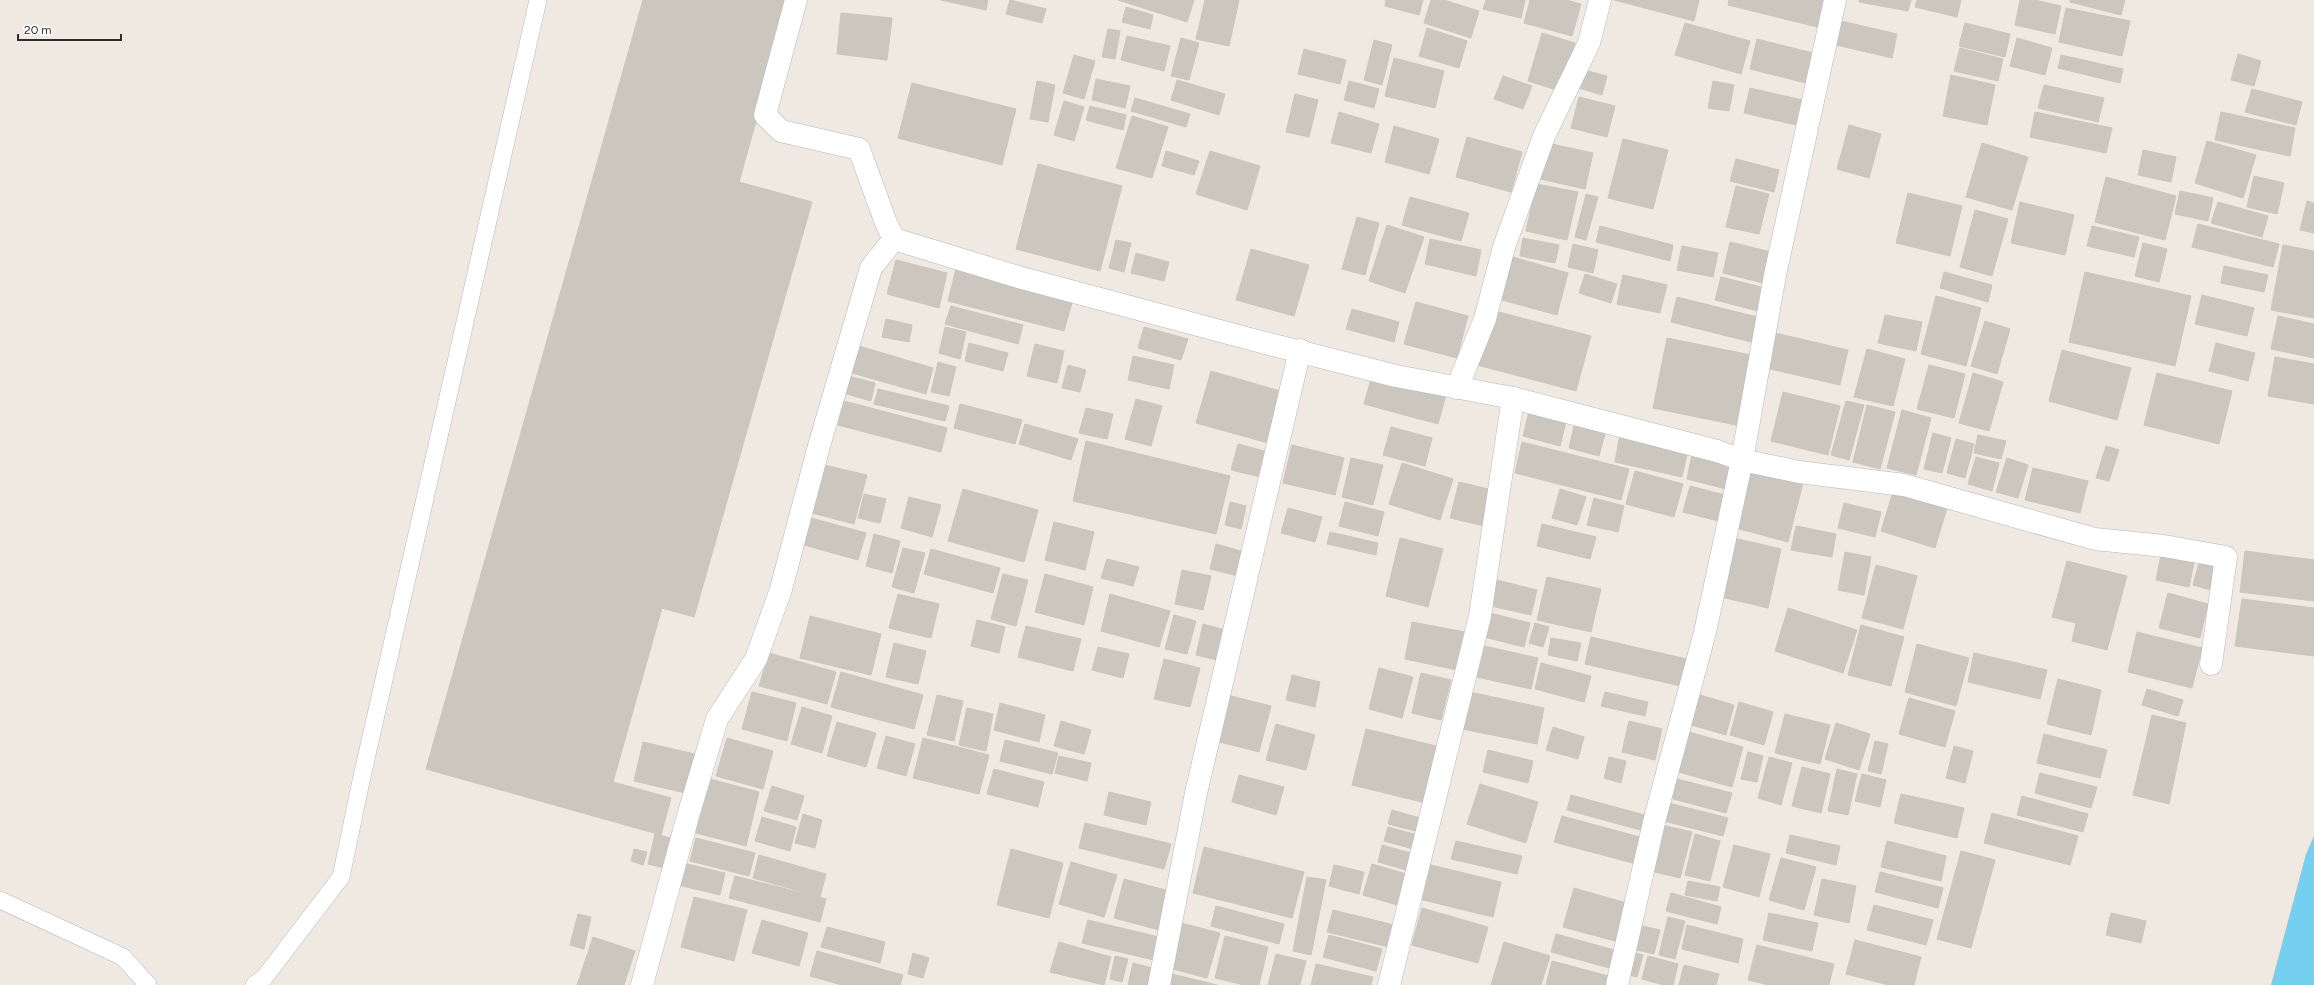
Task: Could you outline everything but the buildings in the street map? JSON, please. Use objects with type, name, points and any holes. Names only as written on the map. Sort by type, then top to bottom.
[{"type":"street","points":[[796,0],[765,114],[781,131],[859,148],[886,223],[894,239],[1015,276],[1250,339],[1300,350],[1396,376],[1513,398],[1717,451],[1742,460],[1799,472],[1904,485],[2095,539],[2164,546],[2226,557],[2211,664]]},
{"type":"street","points":[[1458,388],[1485,319],[1504,247],[1544,136],[1589,43],[1600,0]]},
{"type":"street","points":[[1617,985],[1655,818],[1705,632],[1742,460],[1775,275],[1835,0]]},
{"type":"street","points":[[642,985],[688,816],[717,719],[756,659],[780,589],[819,446],[871,268],[894,239]]},
{"type":"street","points":[[1159,985],[1196,793],[1300,350]]},
{"type":"street","points":[[1389,985],[1480,616],[1513,398]]},
{"type":"lane","points":[[254,985],[264,978],[341,876],[361,781],[538,0]]},
{"type":"lane","points":[[0,900],[123,957],[148,985]]},
{"type":"water","points":[[2314,836],[2314,985],[2271,985],[2306,854]]}]
